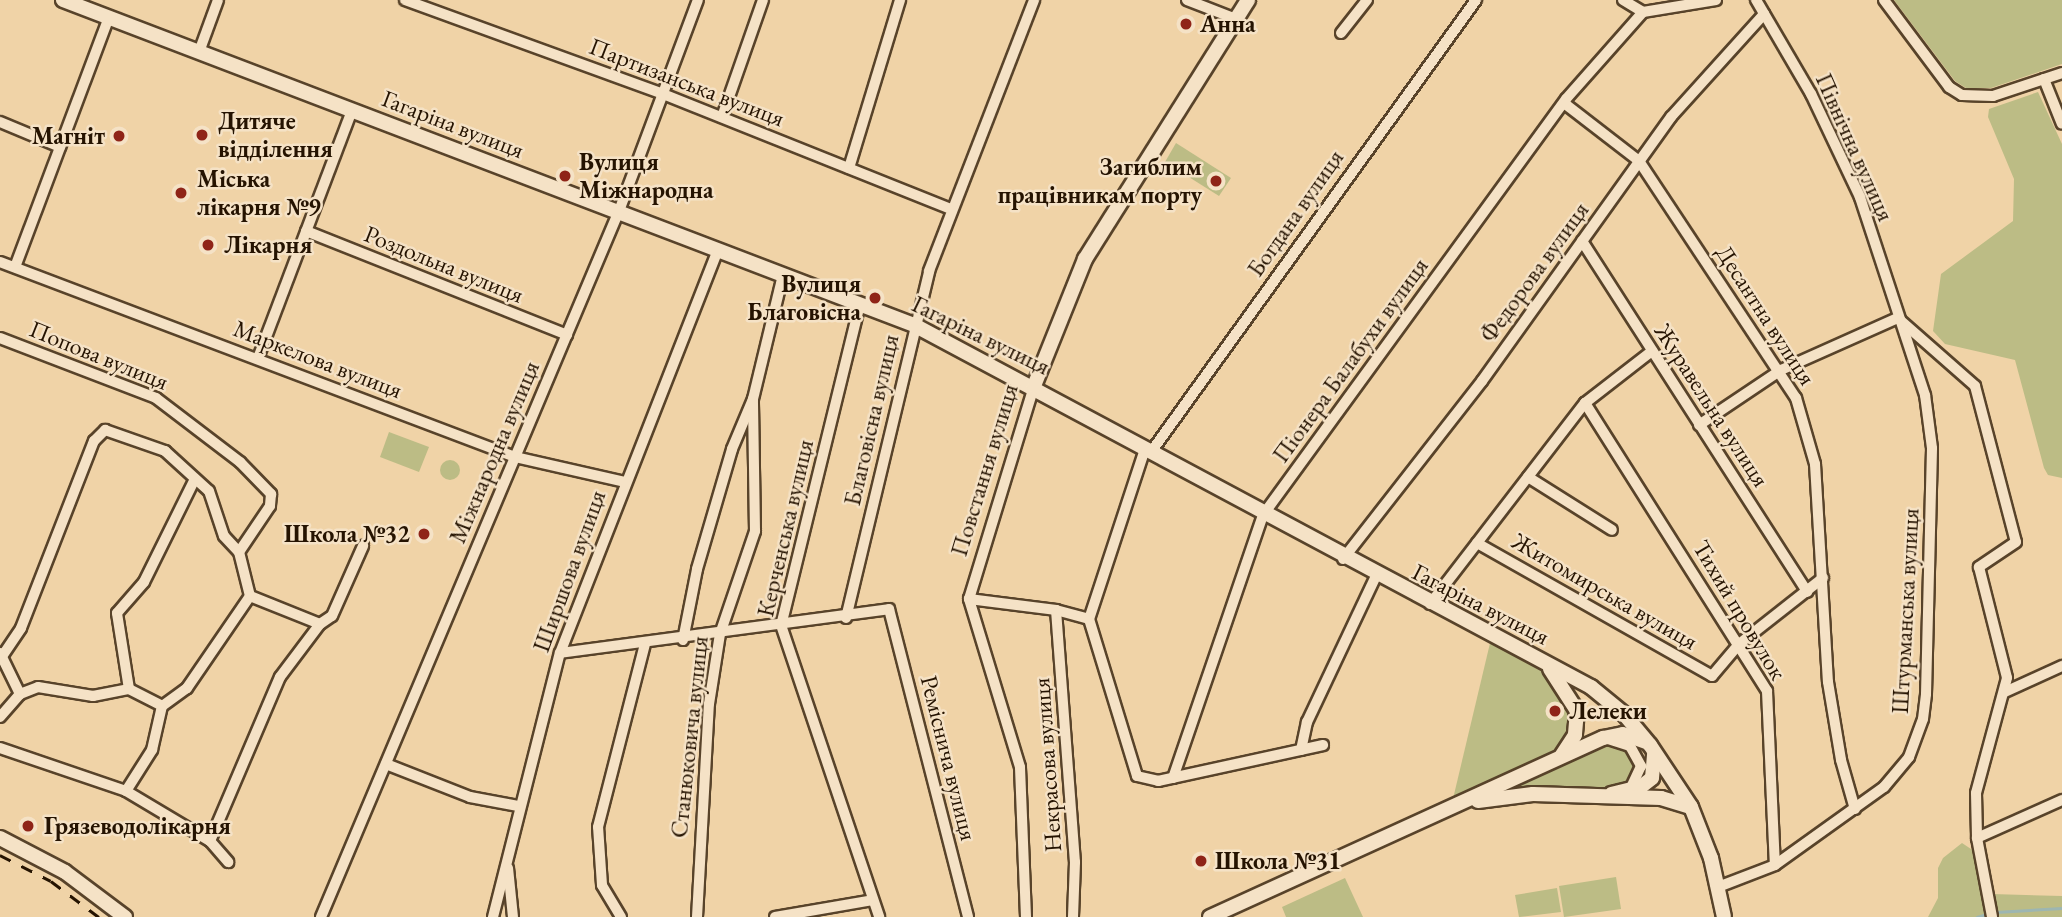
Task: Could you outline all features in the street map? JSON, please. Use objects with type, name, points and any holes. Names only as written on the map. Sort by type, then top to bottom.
[{"type":"street","name":"Гагаріна вулиця","points":[[63,0],[915,325],[1034,386],[1343,559],[1545,663],[1607,699],[1650,745],[1690,807],[1718,887],[1724,917]]},
{"type":"street","points":[[199,52],[218,0]]},
{"type":"street","name":"Партизанська вулиця","points":[[405,0],[663,94],[951,209]]},
{"type":"street","name":"Міжнародна вулиця","points":[[321,917],[619,211],[698,0]]},
{"type":"street","points":[[722,117],[763,0]]},
{"type":"street","points":[[849,168],[900,0]]},
{"type":"street","name":"Благовісна вулиця","points":[[846,618],[915,325],[951,209],[1034,0]]},
{"type":"street","points":[[1187,0],[1236,19]]},
{"type":"street","name":"Повстання вулиця","points":[[969,599],[1034,386],[1085,259],[1248,0]]},
{"type":"street","points":[[1341,33],[1367,0]]},
{"type":"street","name":"Богдана вулиця","points":[[1089,619],[1148,451],[1476,0]]},
{"type":"street","points":[[1623,0],[1643,12],[1716,0]]},
{"type":"street","name":"Північна вулиця","points":[[1756,0],[1811,94],[1860,197],[1898,318]]},
{"type":"street","points":[[1884,0],[1949,87],[1962,95],[1993,96],[2062,73]]},
{"type":"street","name":"Піонера Балабухи вулиця","points":[[1172,778],[1263,516],[1564,103],[1643,12]]},
{"type":"street","name":"Федорова вулиця","points":[[1343,559],[1696,88],[1764,14]]},
{"type":"street","points":[[15,267],[109,17]]},
{"type":"street","points":[[2045,79],[2062,124]]},
{"type":"street","name":"Десантна вулиця","points":[[1564,103],[1640,161],[1781,370],[1809,431],[1820,499],[1828,682],[1855,809]]},
{"type":"street","points":[[258,358],[352,110]]},
{"type":"street","points":[[0,122],[60,147]]},
{"type":"street","name":"Роздольна вулиця","points":[[306,231],[566,335]]},
{"type":"street","name":"Журавельна вулиця","points":[[1582,242],[1807,592]]},
{"type":"street","name":"Ширшова вулиця","points":[[493,917],[509,841],[560,653],[718,249]]},
{"type":"street","name":"Маркелова вулиця","points":[[0,262],[515,457],[625,482]]},
{"type":"street","name":"Станюковича вулиця","points":[[683,640],[697,569],[732,449],[752,399],[783,275]]},
{"type":"street","name":"Керченська вулиця","points":[[860,304],[781,625],[879,917]]},
{"type":"street","points":[[1699,425],[1781,370],[1898,318],[1968,377],[1980,397],[2016,541],[1979,567],[2006,665],[2005,692],[1980,767],[1977,838],[1992,917]]},
{"type":"street","name":"Штурманська вулиця","points":[[1718,887],[1775,865],[1855,809],[1903,765],[1924,711],[1932,448],[1922,382],[1898,318]]},
{"type":"street","name":"Попова вулиця","points":[[0,338],[156,398],[240,462],[268,489],[272,500],[239,552]]},
{"type":"street","points":[[1430,604],[1585,403],[1652,351]]},
{"type":"street","name":"Станюковича вулиця","points":[[697,917],[709,704],[720,634],[755,531],[752,399]]},
{"type":"street","name":"Тихий провулок","points":[[1585,403],[1740,644],[1769,701],[1768,785],[1775,865]]},
{"type":"street","points":[[20,694],[1,654],[21,628],[94,441],[105,430],[115,430],[165,451],[209,491],[224,536],[239,552],[250,596],[187,688],[162,706],[152,750],[126,791]]},
{"type":"street","points":[[1528,477],[1612,530]]},
{"type":"street","points":[[129,689],[117,612],[145,582],[195,479]]},
{"type":"street","name":"Житомирська вулиця","points":[[1477,543],[1712,676],[1740,644]]},
{"type":"street","points":[[209,841],[279,677],[320,624],[332,616],[363,546]]},
{"type":"street","points":[[1301,750],[1307,722],[1376,576]]},
{"type":"street","points":[[1740,644],[1823,578]]},
{"type":"street","points":[[250,596],[320,624]]},
{"type":"street","points":[[1026,917],[1018,759],[969,599],[1056,610],[1089,619],[1137,776],[1146,781],[1172,778],[1323,745]]},
{"type":"street","name":"Реміснича вулиця","points":[[846,618],[889,609],[968,917]]},
{"type":"street","name":"Некрасова вулиця","points":[[1056,610],[1075,862],[1073,917]]},
{"type":"street","points":[[560,653],[846,618]]},
{"type":"street","points":[[621,917],[610,906],[602,885],[598,827],[645,644]]},
{"type":"street","points":[[1545,663],[1577,711],[1575,735],[1562,755]]},
{"type":"street","points":[[2005,692],[2062,666]]},
{"type":"street","points":[[0,717],[20,694],[38,687],[93,695],[129,689],[162,706]]},
{"type":"street","points":[[1210,917],[1562,755],[1603,738],[1623,734],[1650,745],[1656,761],[1652,778],[1641,792],[1624,797]]},
{"type":"street","points":[[1573,796],[1626,790],[1638,778],[1641,766],[1634,750],[1603,738]]},
{"type":"street","points":[[0,748],[126,791],[209,841],[228,863]]},
{"type":"street","points":[[386,764],[470,797],[518,806]]},
{"type":"street","points":[[1437,814],[1511,795],[1669,799],[1690,807]]},
{"type":"street","points":[[1977,838],[2062,800]]},
{"type":"street","points":[[0,838],[65,872],[125,917]]},
{"type":"street","points":[[509,841],[508,897],[513,917]]},
{"type":"street","points":[[775,917],[873,900]]},
{"type":"green space","points":[[1894,0],[2062,0],[2062,64],[1991,88],[1966,88],[1955,81]]},
{"type":"green space","points":[[2038,92],[2062,144],[2062,478],[2048,475],[2044,468],[2015,360],[1945,344],[1933,331],[1941,274],[2013,221],[2014,179],[1988,117],[1989,109]]},
{"type":"green space","points":[[1176,143],[1231,178],[1219,196],[1165,162]]},
{"type":"green space","points":[[389,432],[429,447],[419,472],[380,457]]},
{"type":"green space","points":[[450,460],[457,463],[460,470],[457,477],[450,480],[443,477],[440,470],[443,463]]},
{"type":"green space","points":[[1491,639],[1542,665],[1563,692],[1574,723],[1559,752],[1452,803]]},
{"type":"green space","points":[[1603,741],[1623,746],[1637,761],[1632,780],[1619,788],[1487,796]]},
{"type":"green space","points":[[1962,843],[1974,851],[1986,917],[1928,917],[1938,898],[1938,868],[1943,858]]},
{"type":"green space","points":[[1616,877],[1621,909],[1564,917],[1559,886]]},
{"type":"green space","points":[[1345,878],[1363,917],[1286,917],[1282,907]]},
{"type":"green space","points":[[1557,888],[1561,912],[1519,917],[1515,895]]},
{"type":"green space","points":[[1992,894],[2062,896],[2062,917],[1996,917]]},
{"type":"waterway","points":[[1996,912],[2062,908]]},
{"type":"waterway","points":[[1977,917],[1989,913]]},
{"type":"railway","points":[[0,855],[51,881],[99,917]]},
{"type":"place","name":"Анна","points":[[1186,24]]},
{"type":"place","name":"Дитяче відділення","points":[[202,135]]},
{"type":"place","name":"Магніт","points":[[119,136]]},
{"type":"place","name":"Вулиця Міжнародна","points":[[565,176]]},
{"type":"place","name":"Загиблим працівникам порту","points":[[1216,181]]},
{"type":"place","name":"Міська лікарня №9","points":[[181,193]]},
{"type":"place","name":"Лікарня","points":[[208,245]]},
{"type":"place","name":"Вулиця Благовісна","points":[[875,298]]},
{"type":"place","name":"Школа №32","points":[[424,534]]},
{"type":"place","name":"Лелеки","points":[[1555,711]]},
{"type":"place","name":"Грязеводолікарня","points":[[28,826]]},
{"type":"place","name":"Школа №31","points":[[1201,861]]}]
